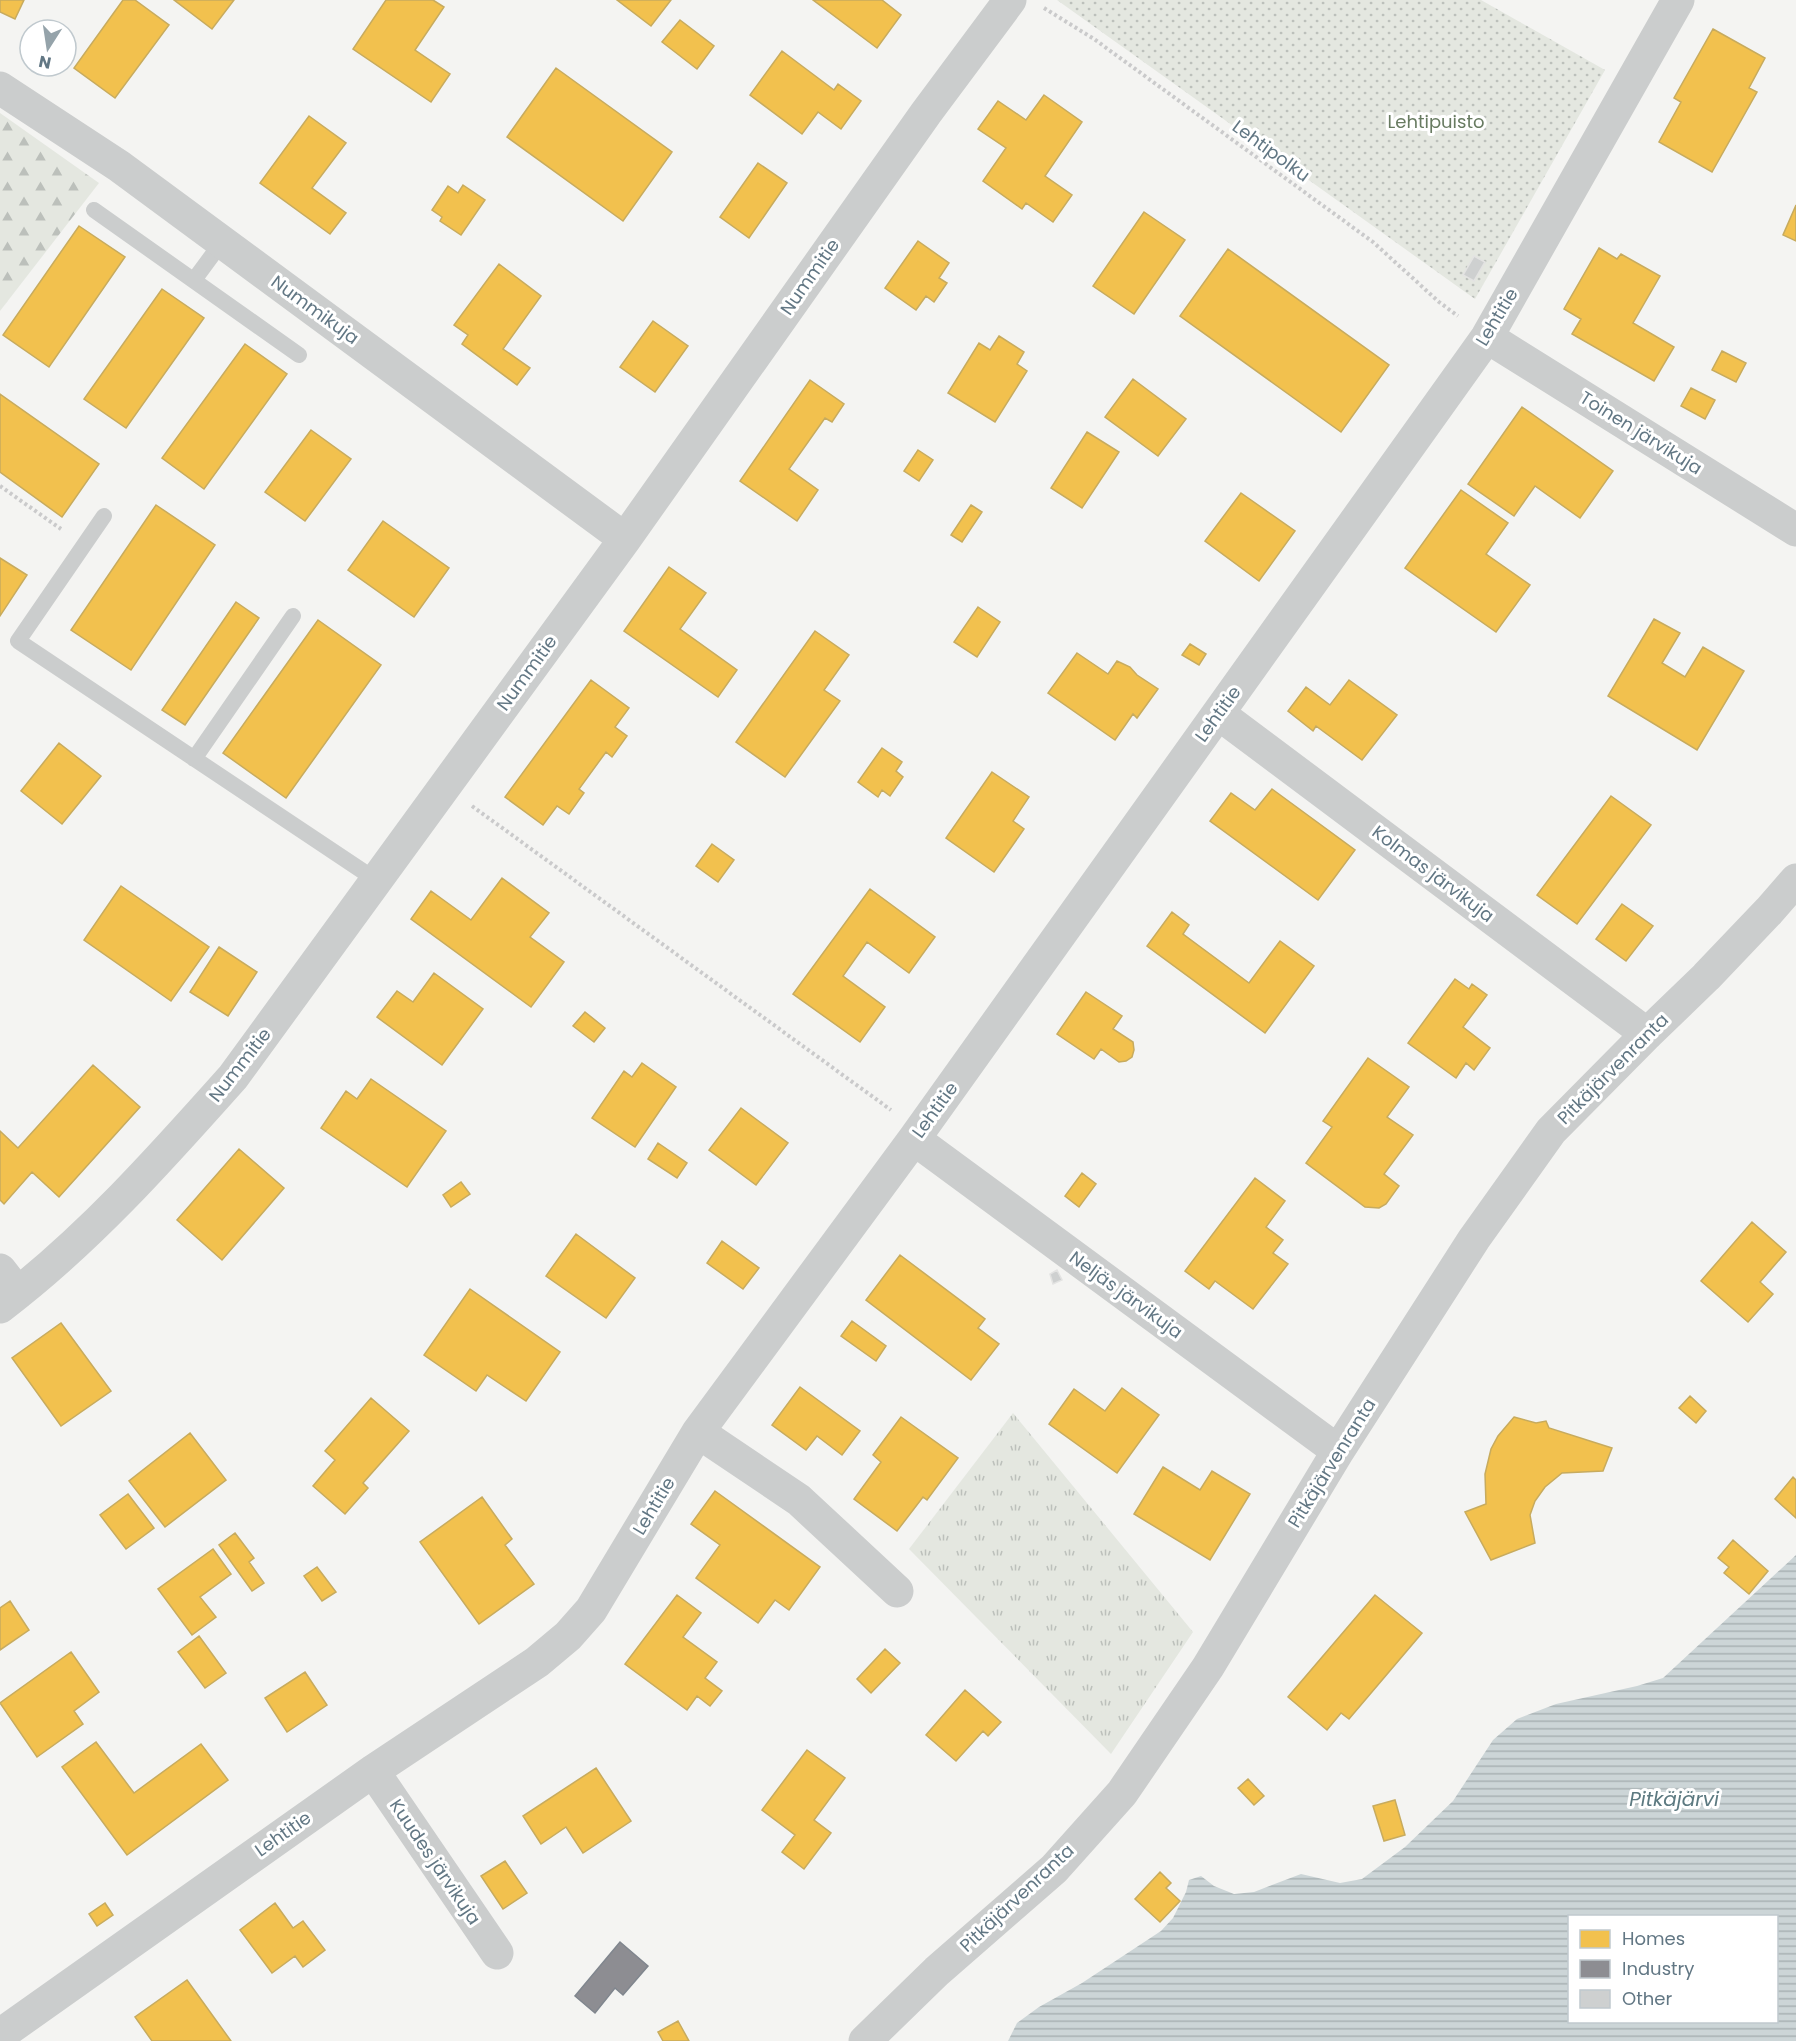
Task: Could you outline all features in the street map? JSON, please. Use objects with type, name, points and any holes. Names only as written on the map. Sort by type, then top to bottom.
[{"type":"street","name":"Lehtitie","points":[[0,2035],[373,1771],[537,1662],[568,1636],[591,1611],[698,1432],[917,1135],[1487,337],[1678,0]]},
{"type":"street","name":"Nummitie","points":[[6,1290],[74,1246],[176,1142],[233,1077],[625,539],[926,113],[1025,3]]},
{"type":"street","name":"Nummikuja","points":[[0,88],[119,166],[625,539]]},
{"type":"street","name":"Toinen järvikuja","points":[[1487,337],[1796,530]]},
{"type":"street","name":"Kolmas järvikuja","points":[[1219,714],[1647,1034]]},
{"type":"street","name":"Pitkäjärvenranta","points":[[865,2041],[937,1971],[1054,1869],[1122,1793],[1208,1667],[1338,1451],[1474,1239],[1551,1131],[1706,977],[1770,911],[1796,880]]},
{"type":"street","name":"Neljäs järvikuja","points":[[917,1135],[1338,1451]]},
{"type":"street","points":[[698,1432],[799,1500],[897,1591]]},
{"type":"street","name":"Kuudes järvikuja","points":[[373,1771],[497,1953]]},
{"type":"lane","points":[[94,210],[299,355]]},
{"type":"lane","points":[[194,280],[222,242]]},
{"type":"lane","points":[[104,516],[18,641],[376,880]]},
{"type":"lane","points":[[194,759],[293,616]]},
{"type":"path","name":"Lehtipolku","points":[[1025,3],[1094,39],[1373,242],[1439,302],[1487,337]]},
{"type":"path","points":[[0,486],[84,545]]},
{"type":"path","points":[[445,786],[917,1135]]},
{"type":"green space","name":"Lehtipuisto","points":[[1057,0],[1481,0],[1605,70],[1475,299]]},
{"type":"green space","points":[[0,113],[99,183],[0,311]]},
{"type":"green space","points":[[1013,1413],[1193,1632],[1111,1754],[909,1549]]},
{"type":"water","name":"Pitkäjärvi","points":[[1796,1555],[1796,2041],[1008,2041],[1017,2023],[1039,2007],[1082,1983],[1161,1931],[1173,1918],[1186,1892],[1189,1880],[1201,1876],[1214,1886],[1234,1894],[1254,1892],[1301,1874],[1340,1883],[1362,1879],[1405,1847],[1453,1801],[1493,1740],[1517,1719],[1556,1704],[1663,1678]]},
{"type":"building: Homes","points":[[0,0],[24,0],[15,19],[0,12]]},
{"type":"building: Homes","points":[[123,0],[135,0],[169,25],[115,98],[78,71],[78,62]]},
{"type":"building: Homes","points":[[174,0],[234,0],[212,29]]},
{"type":"building: Homes","points":[[386,0],[433,0],[444,7],[415,50],[450,74],[431,102],[353,49]]},
{"type":"building: Homes","points":[[617,0],[671,0],[651,26]]},
{"type":"building: Homes","points":[[813,0],[882,0],[901,15],[877,48]]},
{"type":"building: Homes","points":[[680,20],[714,46],[697,69],[662,42]]},
{"type":"building: Homes","points":[[1713,29],[1765,58],[1749,88],[1757,92],[1712,172],[1659,142],[1681,102],[1674,98]]},
{"type":"building: Homes","points":[[782,51],[834,90],[838,84],[861,101],[841,129],[818,112],[802,134],[750,95]]},
{"type":"building: Homes","points":[[556,68],[672,152],[623,221],[507,137]]},
{"type":"building: Homes","points":[[1044,95],[1082,122],[1045,176],[1072,195],[1053,222],[1026,203],[1022,209],[983,181],[1006,148],[978,129],[998,101],[1026,120]]},
{"type":"building: Homes","points":[[309,116],[346,143],[312,188],[346,213],[330,234],[260,183]]},
{"type":"building: Homes","points":[[758,163],[787,183],[749,238],[720,217]]},
{"type":"building: Homes","points":[[463,185],[485,200],[461,235],[440,221],[442,217],[432,210],[448,186],[458,193]]},
{"type":"building: Homes","points":[[1796,205],[1796,241],[1783,235]]},
{"type":"building: Homes","points":[[1144,212],[1185,240],[1134,314],[1093,286]]},
{"type":"building: Homes","points":[[79,226],[125,257],[49,367],[3,335]]},
{"type":"building: Homes","points":[[918,241],[949,263],[939,278],[947,283],[934,302],[926,296],[916,310],[885,288]]},
{"type":"building: Homes","points":[[1599,248],[1617,259],[1621,254],[1660,276],[1633,323],[1674,347],[1654,381],[1572,334],[1581,319],[1564,309]]},
{"type":"building: Homes","points":[[1228,249],[1389,365],[1341,432],[1180,316]]},
{"type":"building: Homes","points":[[499,264],[541,296],[503,349],[530,368],[517,385],[462,344],[468,335],[454,325]]},
{"type":"building: Homes","points":[[162,289],[204,318],[126,428],[84,399]]},
{"type":"building: Homes","points":[[653,321],[688,346],[655,392],[620,367]]},
{"type":"building: Homes","points":[[999,336],[1024,352],[1017,364],[1027,371],[995,422],[948,393],[979,343],[990,350]]},
{"type":"building: Homes","points":[[245,344],[287,374],[204,489],[162,458]]},
{"type":"building: Homes","points":[[1722,351],[1746,363],[1736,382],[1712,370]]},
{"type":"building: Homes","points":[[1133,379],[1186,419],[1158,456],[1105,417]]},
{"type":"building: Homes","points":[[810,380],[844,404],[832,422],[825,418],[789,469],[818,490],[797,521],[740,481]]},
{"type":"building: Homes","points":[[1691,388],[1715,400],[1705,419],[1681,406]]},
{"type":"building: Homes","points":[[0,394],[99,464],[62,517],[0,472]]},
{"type":"building: Homes","points":[[1522,407],[1613,471],[1580,518],[1535,486],[1514,516],[1468,484]]},
{"type":"building: Homes","points":[[311,430],[351,459],[305,521],[265,492]]},
{"type":"building: Homes","points":[[1087,432],[1119,452],[1082,508],[1051,488]]},
{"type":"building: Homes","points":[[918,450],[933,460],[919,481],[904,471]]},
{"type":"building: Homes","points":[[1461,490],[1508,523],[1486,554],[1530,585],[1496,632],[1405,568]]},
{"type":"building: Homes","points":[[1241,493],[1295,531],[1259,581],[1205,541]]},
{"type":"building: Homes","points":[[156,505],[215,545],[131,670],[71,630]]},
{"type":"building: Homes","points":[[971,505],[982,512],[962,542],[951,535]]},
{"type":"building: Homes","points":[[383,521],[449,568],[414,617],[348,570]]},
{"type":"building: Homes","points":[[0,558],[27,575],[0,616]]},
{"type":"building: Homes","points":[[669,567],[706,593],[680,629],[737,670],[718,697],[624,631]]},
{"type":"building: Homes","points":[[236,602],[259,618],[185,725],[162,710]]},
{"type":"building: Homes","points":[[978,607],[1000,622],[977,657],[954,642]]},
{"type":"building: Homes","points":[[1654,619],[1680,633],[1662,663],[1685,677],[1703,647],[1744,671],[1697,750],[1608,696]]},
{"type":"building: Homes","points":[[318,620],[381,665],[286,798],[223,753]]},
{"type":"building: Homes","points":[[815,631],[849,655],[824,690],[840,701],[785,777],[736,742]]},
{"type":"building: Homes","points":[[1190,644],[1206,654],[1199,665],[1182,655]]},
{"type":"building: Homes","points":[[1077,653],[1108,674],[1117,661],[1130,667],[1137,675],[1158,689],[1137,718],[1133,714],[1115,740],[1048,693]]},
{"type":"building: Homes","points":[[591,680],[629,708],[615,727],[627,736],[612,757],[606,752],[579,789],[584,793],[569,814],[557,806],[543,825],[505,797]]},
{"type":"building: Homes","points":[[1349,680],[1397,715],[1362,760],[1316,726],[1313,731],[1288,711],[1306,687],[1330,705]]},
{"type":"building: Homes","points":[[59,743],[101,776],[62,824],[21,791]]},
{"type":"building: Homes","points":[[882,748],[902,762],[896,771],[903,777],[890,796],[882,790],[878,797],[858,782]]},
{"type":"building: Homes","points":[[992,772],[1029,797],[1013,821],[1024,829],[994,872],[946,838]]},
{"type":"building: Homes","points":[[1272,789],[1355,850],[1318,900],[1210,821],[1231,793],[1255,810]]},
{"type":"building: Homes","points":[[1611,796],[1651,825],[1577,924],[1537,895]]},
{"type":"building: Homes","points":[[712,844],[734,860],[718,882],[696,866]]},
{"type":"building: Homes","points":[[502,878],[549,913],[530,937],[564,962],[531,1007],[411,919],[431,891],[471,920]]},
{"type":"building: Homes","points":[[121,886],[209,947],[171,1001],[84,940]]},
{"type":"building: Homes","points":[[870,889],[935,937],[909,973],[867,942],[843,976],[885,1007],[860,1042],[793,994]]},
{"type":"building: Homes","points":[[1622,904],[1653,926],[1626,961],[1596,939]]},
{"type":"building: Homes","points":[[1172,912],[1189,925],[1183,934],[1249,983],[1280,941],[1314,966],[1265,1033],[1147,946]]},
{"type":"building: Homes","points":[[219,947],[257,972],[228,1016],[190,992]]},
{"type":"building: Homes","points":[[434,973],[483,1009],[442,1065],[377,1017],[397,991],[413,1002]]},
{"type":"building: Homes","points":[[1455,979],[1469,989],[1472,984],[1487,995],[1463,1027],[1490,1048],[1474,1070],[1466,1063],[1456,1078],[1408,1043]]},
{"type":"building: Homes","points":[[1086,992],[1122,1016],[1113,1029],[1133,1042],[1132,1057],[1126,1061],[1119,1062],[1101,1049],[1094,1059],[1057,1034]]},
{"type":"building: Homes","points":[[585,1012],[605,1028],[594,1042],[573,1026]]},
{"type":"building: Homes","points":[[1368,1058],[1409,1087],[1387,1117],[1413,1135],[1384,1174],[1399,1186],[1386,1204],[1379,1208],[1365,1207],[1306,1163],[1332,1127],[1323,1121]]},
{"type":"building: Homes","points":[[642,1063],[676,1087],[635,1147],[592,1118],[624,1071],[632,1077]]},
{"type":"building: Homes","points":[[93,1065],[140,1107],[59,1197],[32,1172],[4,1204],[0,1200],[0,1131],[18,1148]]},
{"type":"building: Homes","points":[[371,1079],[446,1131],[407,1187],[321,1128],[346,1091],[357,1099]]},
{"type":"building: Homes","points":[[741,1108],[788,1143],[756,1185],[709,1150]]},
{"type":"building: Homes","points":[[658,1143],[687,1163],[677,1178],[648,1159]]},
{"type":"building: Homes","points":[[239,1149],[284,1188],[222,1260],[177,1220]]},
{"type":"building: Homes","points":[[1082,1173],[1096,1184],[1079,1207],[1065,1196]]},
{"type":"building: Homes","points":[[1255,1178],[1285,1201],[1266,1227],[1283,1240],[1273,1253],[1288,1264],[1253,1309],[1215,1281],[1209,1289],[1185,1271]]},
{"type":"building: Homes","points":[[461,1182],[470,1194],[451,1207],[443,1195]]},
{"type":"building: Homes","points":[[1752,1222],[1786,1252],[1760,1282],[1773,1294],[1748,1322],[1701,1281]]},
{"type":"building: Homes","points":[[576,1234],[635,1278],[606,1318],[546,1276]]},
{"type":"building: Homes","points":[[722,1241],[759,1268],[743,1289],[707,1263]]},
{"type":"building: Homes","points":[[900,1255],[985,1319],[978,1328],[999,1344],[971,1380],[866,1300]]},
{"type":"building: Homes","points":[[470,1289],[560,1352],[526,1401],[487,1375],[476,1391],[424,1355]]},
{"type":"building: Homes","points":[[852,1321],[886,1346],[876,1361],[841,1336]]},
{"type":"building: Homes","points":[[61,1323],[111,1391],[61,1426],[12,1358]]},
{"type":"building: Homes","points":[[800,1387],[860,1431],[842,1455],[817,1436],[806,1450],[772,1425]]},
{"type":"building: Homes","points":[[1122,1388],[1159,1415],[1117,1473],[1049,1424],[1074,1389],[1105,1411]]},
{"type":"building: Homes","points":[[1690,1396],[1706,1411],[1696,1423],[1679,1408]]},
{"type":"building: Homes","points":[[371,1398],[409,1431],[363,1483],[368,1488],[345,1514],[313,1486],[335,1460],[325,1451]]},
{"type":"building: Homes","points":[[901,1417],[958,1458],[927,1500],[923,1497],[897,1531],[854,1499],[881,1462],[873,1455]]},
{"type":"building: Homes","points":[[1514,1417],[1536,1423],[1546,1421],[1549,1428],[1612,1448],[1603,1471],[1562,1473],[1545,1487],[1535,1501],[1530,1515],[1535,1543],[1491,1560],[1465,1512],[1486,1504],[1485,1474],[1491,1449],[1498,1436]]},
{"type":"building: Homes","points":[[190,1433],[226,1480],[165,1527],[129,1481]]},
{"type":"building: Homes","points":[[1163,1467],[1200,1490],[1212,1471],[1250,1494],[1210,1560],[1134,1514]]},
{"type":"building: Homes","points":[[1793,1477],[1796,1480],[1796,1518],[1775,1499]]},
{"type":"building: Homes","points":[[715,1491],[820,1567],[789,1610],[775,1600],[758,1623],[696,1578],[720,1545],[691,1524]]},
{"type":"building: Homes","points":[[128,1494],[154,1528],[126,1549],[100,1515]]},
{"type":"building: Homes","points":[[482,1497],[512,1539],[505,1545],[534,1584],[479,1624],[420,1542]]},
{"type":"building: Homes","points":[[235,1533],[254,1558],[249,1562],[264,1583],[252,1591],[219,1545]]},
{"type":"building: Homes","points":[[1733,1540],[1768,1571],[1749,1594],[1724,1573],[1729,1567],[1718,1558]]},
{"type":"building: Homes","points":[[213,1549],[231,1574],[200,1597],[216,1617],[192,1635],[158,1589]]},
{"type":"building: Homes","points":[[317,1567],[336,1592],[322,1601],[304,1576]]},
{"type":"building: Homes","points":[[677,1595],[701,1613],[683,1637],[717,1662],[705,1678],[722,1691],[710,1706],[697,1696],[687,1710],[625,1664]]},
{"type":"building: Homes","points":[[1375,1595],[1422,1633],[1349,1719],[1341,1713],[1327,1730],[1288,1697]]},
{"type":"building: Homes","points":[[10,1601],[29,1630],[0,1650],[0,1608]]},
{"type":"building: Homes","points":[[199,1636],[226,1673],[205,1688],[178,1652]]},
{"type":"building: Homes","points":[[885,1649],[900,1663],[871,1693],[857,1679]]},
{"type":"building: Homes","points":[[71,1652],[99,1692],[74,1711],[83,1724],[37,1757],[0,1703]]},
{"type":"building: Homes","points":[[305,1672],[327,1705],[287,1732],[265,1698]]},
{"type":"building: Homes","points":[[965,1690],[1001,1722],[988,1736],[983,1731],[956,1761],[926,1735]]},
{"type":"building: Homes","points":[[96,1742],[134,1793],[201,1744],[228,1780],[127,1855],[62,1767]]},
{"type":"building: Homes","points":[[807,1750],[845,1778],[814,1820],[831,1833],[804,1869],[782,1852],[795,1835],[762,1810]]},
{"type":"building: Homes","points":[[596,1768],[631,1821],[583,1853],[566,1827],[541,1844],[523,1816]]},
{"type":"building: Homes","points":[[1248,1779],[1264,1796],[1254,1805],[1238,1788]]},
{"type":"building: Homes","points":[[1395,1800],[1405,1835],[1384,1841],[1373,1806]]},
{"type":"building: Homes","points":[[505,1861],[527,1893],[503,1909],[481,1876]]},
{"type":"building: Homes","points":[[1160,1872],[1171,1883],[1166,1888],[1180,1901],[1160,1922],[1135,1899]]},
{"type":"building: Homes","points":[[105,1903],[113,1915],[97,1926],[89,1914]]},
{"type":"building: Homes","points":[[275,1903],[293,1928],[303,1921],[325,1950],[303,1967],[295,1956],[272,1973],[240,1930]]},
{"type":"building: Homes","points":[[187,1980],[231,2041],[152,2041],[135,2017]]},
{"type":"building: Homes","points":[[678,2021],[689,2041],[663,2041],[658,2032]]},
{"type":"building: Industry","points":[[620,1942],[648,1966],[623,1995],[615,1988],[595,2013],[575,1996]]},
{"type":"building: Other","points":[[1474,256],[1485,262],[1474,281],[1463,275]]},
{"type":"building: Other","points":[[1057,1270],[1062,1280],[1053,1284],[1050,1274]]}]
